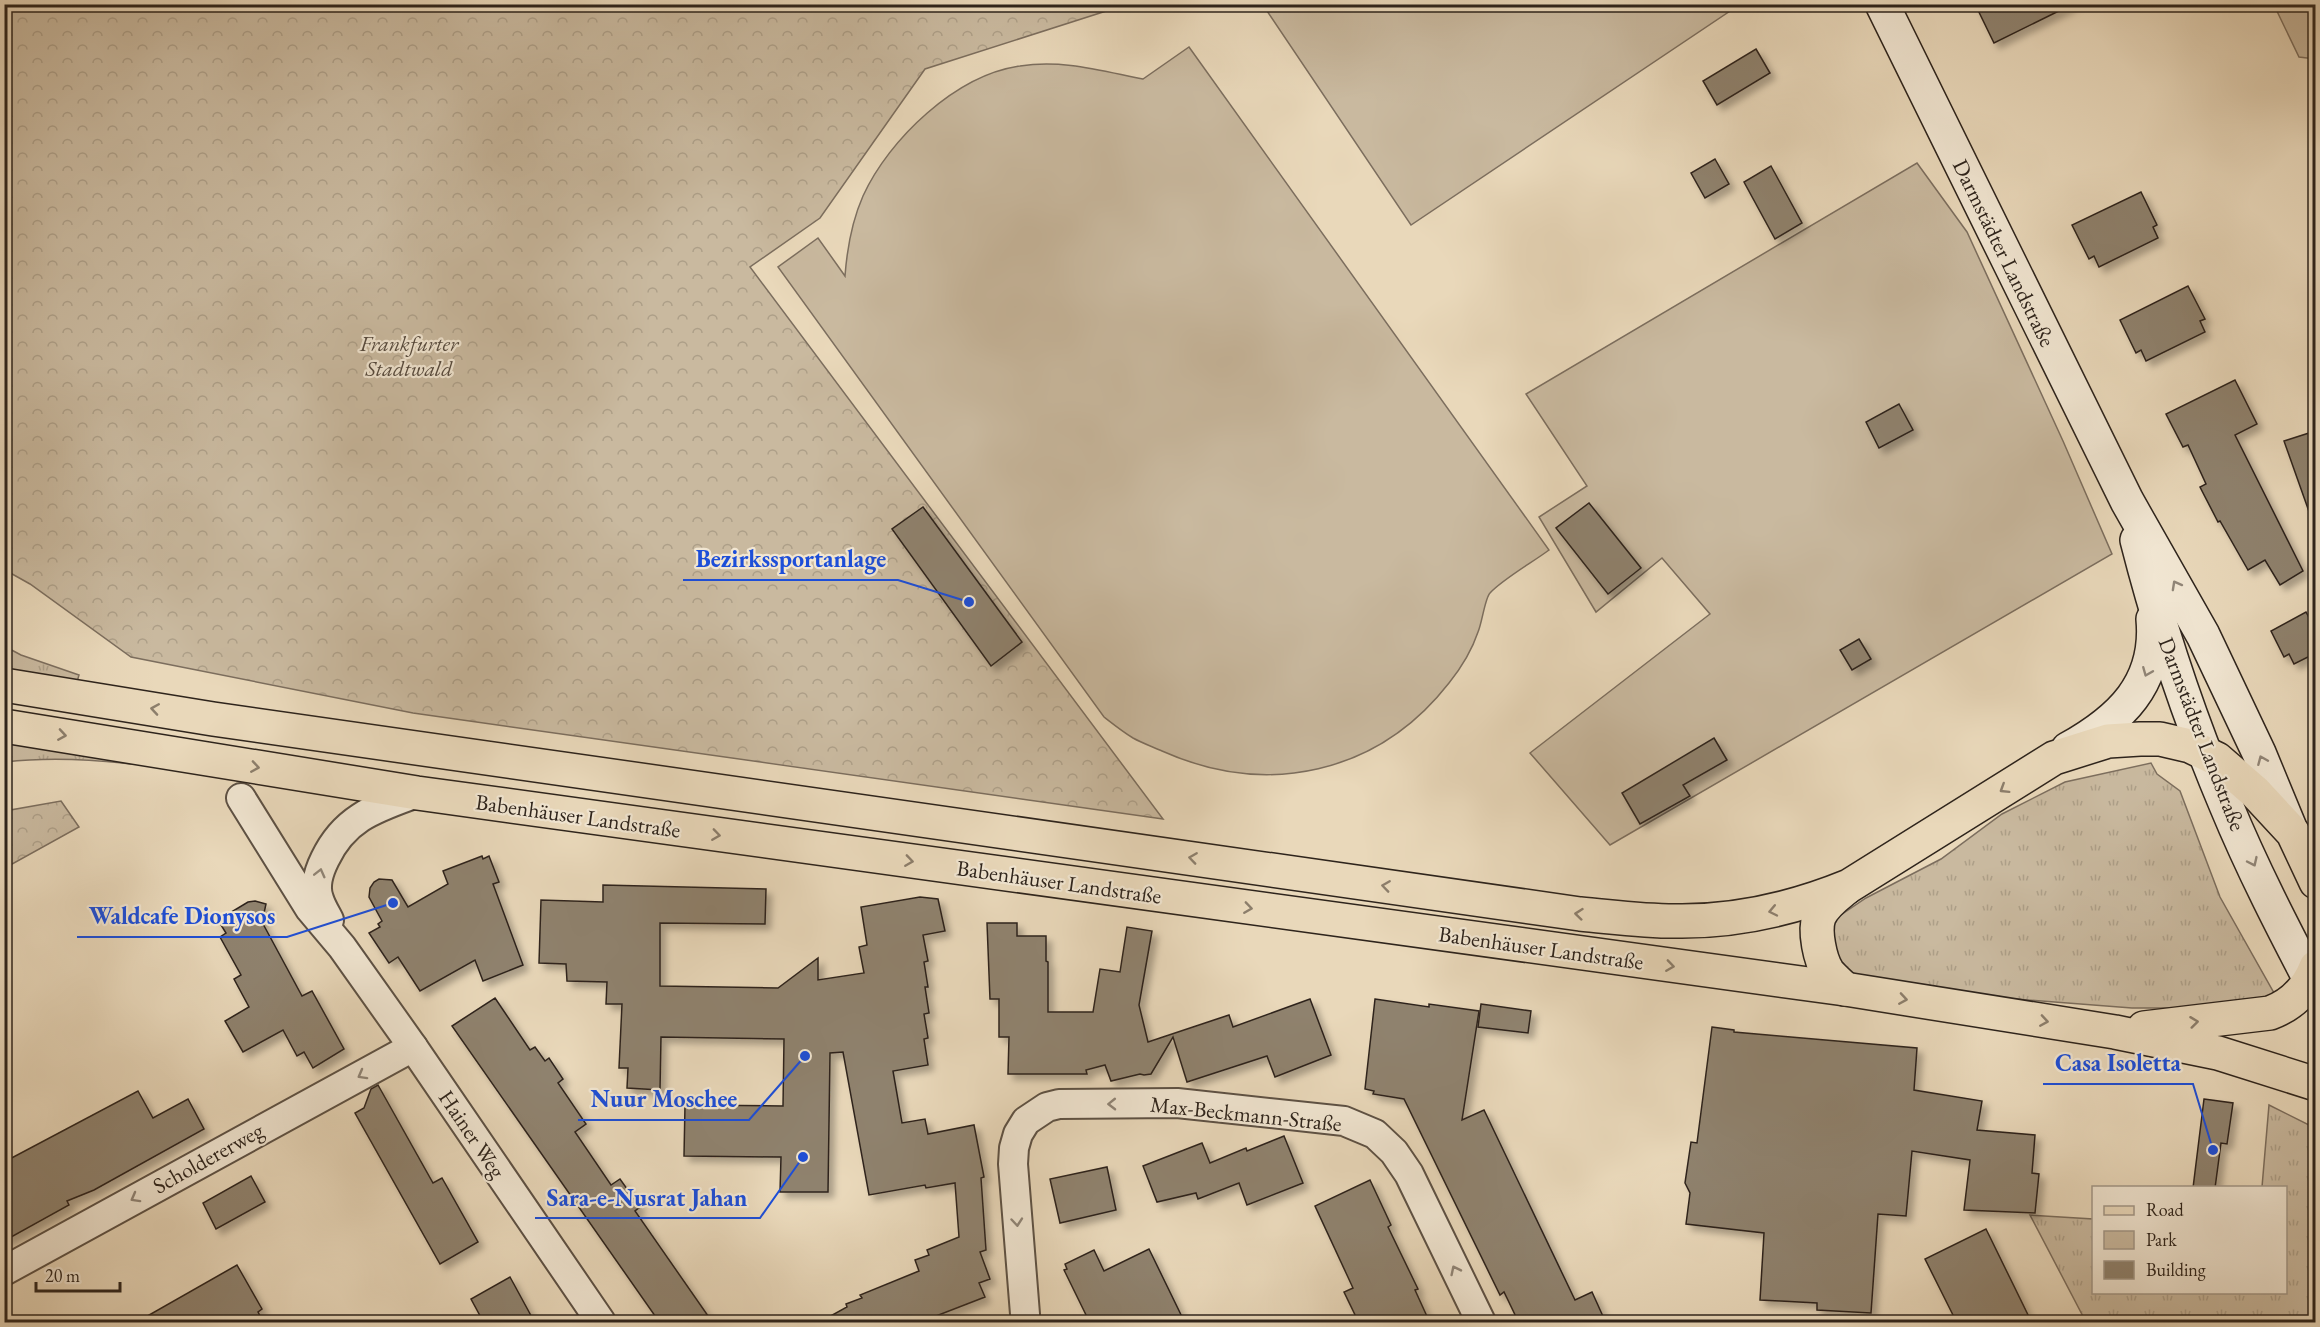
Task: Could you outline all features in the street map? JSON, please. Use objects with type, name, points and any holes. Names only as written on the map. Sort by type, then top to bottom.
[{"type":"main road","name":"Darmstädter Landstraße","points":[[1882,4],[2127,501],[2203,635],[2316,882]]},
{"type":"main road","name":"Darmstädter Landstraße","points":[[2127,501],[2151,593],[2204,751],[2227,808],[2314,979]]},
{"type":"main road","name":"Babenhäuser Landstraße","points":[[4,685],[213,719],[1580,914],[1683,921],[1743,917],[1814,900],[1849,886],[2094,734],[2128,704],[2141,686],[2151,664],[2155,633],[2151,593]]},
{"type":"main road","name":"Babenhäuser Landstraße","points":[[4,726],[417,793],[1845,989],[2115,1032]]},
{"type":"main road","name":"Babenhäuser Landstraße","points":[[2054,758],[2108,741],[2140,739],[2174,742],[2204,751],[2217,759],[2255,792],[2293,833]]},
{"type":"main road","points":[[1845,989],[1828,971],[1820,952],[1818,927],[1819,918],[1829,902],[1849,886]]},
{"type":"main road","points":[[2115,1032],[2270,1013],[2284,1008],[2295,1000],[2314,979]]},
{"type":"main road","points":[[2115,1032],[2218,1053],[2316,1084]]},
{"type":"street","name":"Hainer Weg","points":[[342,946],[318,898],[317,886],[320,869],[331,845],[350,824],[378,808],[417,793]]},
{"type":"street","name":"Hainer Weg","points":[[241,798],[310,909],[342,946],[413,1047],[601,1323]]},
{"type":"street","name":"Scholdererweg","points":[[4,1271],[413,1047]]},
{"type":"street","name":"Max-Beckmann-Straße","points":[[1025,1320],[1013,1164],[1018,1134],[1026,1120],[1047,1107],[1059,1104],[1177,1103],[1344,1121],[1375,1134],[1394,1152],[1409,1174],[1481,1323]]},
{"type":"green space","name":"Frankfurter Stadtwald","points":[[5,5],[1125,5],[925,69],[820,218],[750,267],[1163,819],[413,713],[131,657],[30,584],[5,570]]},
{"type":"green space","points":[[1263,5],[1739,5],[1411,225]]},
{"type":"green space","points":[[2274,5],[2315,5],[2315,59],[2299,57]]},
{"type":"green space","points":[[1189,47],[1549,550],[1510,576],[1490,593],[1476,639],[1466,659],[1449,683],[1421,714],[1389,739],[1355,757],[1318,769],[1280,774],[1241,773],[1202,765],[1136,740],[1104,717],[778,267],[818,238],[845,276],[853,225],[863,196],[875,174],[907,132],[927,113],[972,82],[996,72],[1036,64],[1082,67],[1143,79]]},
{"type":"green space","points":[[1917,163],[1967,232],[2112,554],[1610,845],[1530,753],[1710,614],[1662,558],[1596,612],[1539,517],[1587,486],[1526,394]]},
{"type":"green space","points":[[4,646],[21,655],[79,675],[77,682],[5,671]]},
{"type":"green space","points":[[4,737],[133,758],[131,764],[68,759],[5,762]]},
{"type":"green space","points":[[2151,763],[2157,774],[2180,791],[2220,897],[2274,993],[2273,1002],[2254,1008],[2132,1008],[1989,997],[1860,981],[1834,959],[1832,921],[1866,898],[1941,859],[2002,814],[2065,782]]},
{"type":"green space","points":[[61,801],[79,827],[5,868],[5,811]]},
{"type":"green space","points":[[2269,1105],[2315,1128],[2315,1322],[2086,1322],[2030,1215],[2092,1219],[2092,1294],[2287,1294],[2287,1186],[2262,1186]]},
{"type":"building","points":[[1975,4],[2073,4],[1994,43]]},
{"type":"building","points":[[1756,49],[1770,73],[1717,105],[1703,81]]},
{"type":"building","points":[[1715,159],[1729,184],[1705,198],[1691,173]]},
{"type":"building","points":[[1771,166],[1802,223],[1775,239],[1744,182]]},
{"type":"building","points":[[2141,192],[2157,225],[2153,227],[2158,238],[2099,267],[2094,256],[2089,259],[2072,225]]},
{"type":"building","points":[[2188,286],[2205,319],[2200,321],[2205,332],[2146,361],[2141,350],[2136,353],[2120,320]]},
{"type":"building","points":[[2235,380],[2257,424],[2235,435],[2303,571],[2280,585],[2265,560],[2248,570],[2220,521],[2218,522],[2200,487],[2206,484],[2188,445],[2183,447],[2166,414]]},
{"type":"building","points":[[1899,404],[1913,430],[1879,448],[1866,422]]},
{"type":"building","points":[[2309,433],[2316,452],[2316,519],[2312,520],[2284,441]]},
{"type":"building","points":[[1589,503],[1641,568],[1608,594],[1556,528]]},
{"type":"building","points":[[923,507],[1022,642],[991,666],[892,529]]},
{"type":"building","points":[[2306,612],[2316,631],[2316,653],[2294,664],[2289,654],[2284,657],[2271,631]]},
{"type":"building","points":[[1859,639],[1871,659],[1852,670],[1840,650]]},
{"type":"building","points":[[1714,738],[1727,760],[1683,785],[1690,796],[1640,824],[1622,793]]},
{"type":"building","points":[[482,856],[483,859],[489,856],[499,882],[493,884],[523,965],[483,981],[475,960],[420,991],[398,957],[389,963],[369,933],[380,927],[378,924],[382,921],[369,897],[370,888],[379,879],[392,880],[408,907],[448,884],[443,871]]},
{"type":"building","points":[[603,885],[766,889],[765,924],[660,923],[660,986],[778,988],[818,958],[818,980],[864,973],[859,947],[867,945],[861,907],[920,897],[938,899],[945,931],[923,935],[928,961],[924,962],[929,1013],[924,1014],[928,1038],[924,1039],[928,1065],[893,1071],[902,1123],[925,1119],[928,1134],[974,1125],[984,1177],[981,1178],[986,1250],[980,1252],[990,1279],[979,1283],[985,1297],[918,1323],[818,1323],[847,1307],[846,1304],[862,1298],[860,1295],[919,1271],[915,1260],[929,1255],[927,1250],[959,1237],[955,1183],[926,1188],[925,1185],[869,1195],[843,1052],[830,1053],[828,1192],[780,1192],[781,1157],[684,1156],[685,1105],[783,1106],[784,1039],[661,1037],[660,1090],[627,1088],[628,1068],[619,1068],[622,1004],[606,1004],[607,982],[567,981],[566,964],[539,963],[541,900],[603,902]]},
{"type":"building","points":[[248,902],[266,904],[262,922],[302,996],[312,991],[344,1049],[313,1068],[304,1052],[297,1056],[283,1030],[243,1052],[225,1021],[249,1007],[234,979],[241,975],[220,937],[226,933],[218,920]]},
{"type":"building","points":[[987,923],[1017,923],[1017,936],[1046,936],[1048,1012],[1093,1012],[1100,969],[1120,972],[1127,927],[1152,931],[1139,1005],[1148,1042],[1229,1015],[1233,1027],[1310,999],[1331,1055],[1275,1077],[1267,1056],[1187,1082],[1173,1037],[1151,1074],[1140,1074],[1111,1081],[1105,1065],[1086,1070],[1087,1074],[1008,1074],[1009,1037],[999,1037],[999,999],[990,999]]},
{"type":"building","points":[[495,998],[530,1050],[535,1047],[545,1061],[549,1058],[563,1079],[558,1083],[586,1124],[575,1132],[611,1185],[620,1179],[640,1207],[635,1211],[713,1323],[660,1323],[452,1026]]},
{"type":"building","points":[[1375,999],[1479,1011],[1462,1120],[1484,1110],[1575,1300],[1592,1292],[1606,1323],[1519,1323],[1504,1292],[1500,1295],[1404,1099],[1373,1094],[1374,1091],[1365,1089]]},
{"type":"building","points":[[1481,1004],[1531,1011],[1528,1033],[1478,1027]]},
{"type":"building","points":[[1712,1027],[1734,1030],[1734,1032],[1917,1048],[1914,1090],[1982,1101],[1977,1130],[2035,1135],[2032,1173],[2039,1174],[2035,1213],[1964,1210],[1970,1160],[1912,1151],[1906,1216],[1878,1214],[1871,1313],[1817,1310],[1817,1303],[1760,1300],[1764,1233],[1686,1224],[1690,1193],[1685,1183],[1691,1142],[1697,1143]]},
{"type":"building","points":[[378,1085],[433,1183],[442,1178],[478,1242],[440,1264],[355,1113],[364,1108],[371,1089]]},
{"type":"building","points":[[138,1091],[153,1118],[188,1099],[204,1129],[94,1190],[67,1201],[69,1205],[4,1241],[4,1162]]},
{"type":"building","points":[[2204,1099],[2233,1103],[2227,1144],[2221,1143],[2215,1186],[2193,1186]]},
{"type":"building","points":[[1284,1136],[1303,1183],[1247,1205],[1239,1183],[1198,1199],[1196,1193],[1157,1202],[1143,1166],[1202,1143],[1210,1163]]},
{"type":"building","points":[[1107,1167],[1116,1210],[1060,1223],[1050,1179]]},
{"type":"building","points":[[251,1176],[265,1202],[216,1229],[203,1203]]},
{"type":"building","points":[[1370,1180],[1391,1225],[1388,1227],[1418,1289],[1415,1290],[1430,1323],[1359,1323],[1344,1292],[1353,1288],[1315,1206]]},
{"type":"building","points":[[1986,1229],[2032,1323],[1957,1323],[1925,1259]]},
{"type":"building","points":[[1149,1249],[1185,1323],[1090,1323],[1064,1270],[1067,1269],[1065,1264],[1094,1250],[1104,1271]]},
{"type":"building","points":[[237,1265],[262,1309],[258,1312],[264,1323],[135,1323]]},
{"type":"building","points":[[510,1277],[535,1323],[484,1323],[471,1299]]},
{"type":"place","name":"Bezirkssportanlage","points":[[969,602]]},
{"type":"place","name":"Waldcafe Dionysos","points":[[393,903]]},
{"type":"place","name":"Nuur Moschee","points":[[805,1056]]},
{"type":"place","name":"Casa Isoletta","points":[[2213,1150]]},
{"type":"place","name":"Sara-e-Nusrat Jahan","points":[[803,1157]]}]
